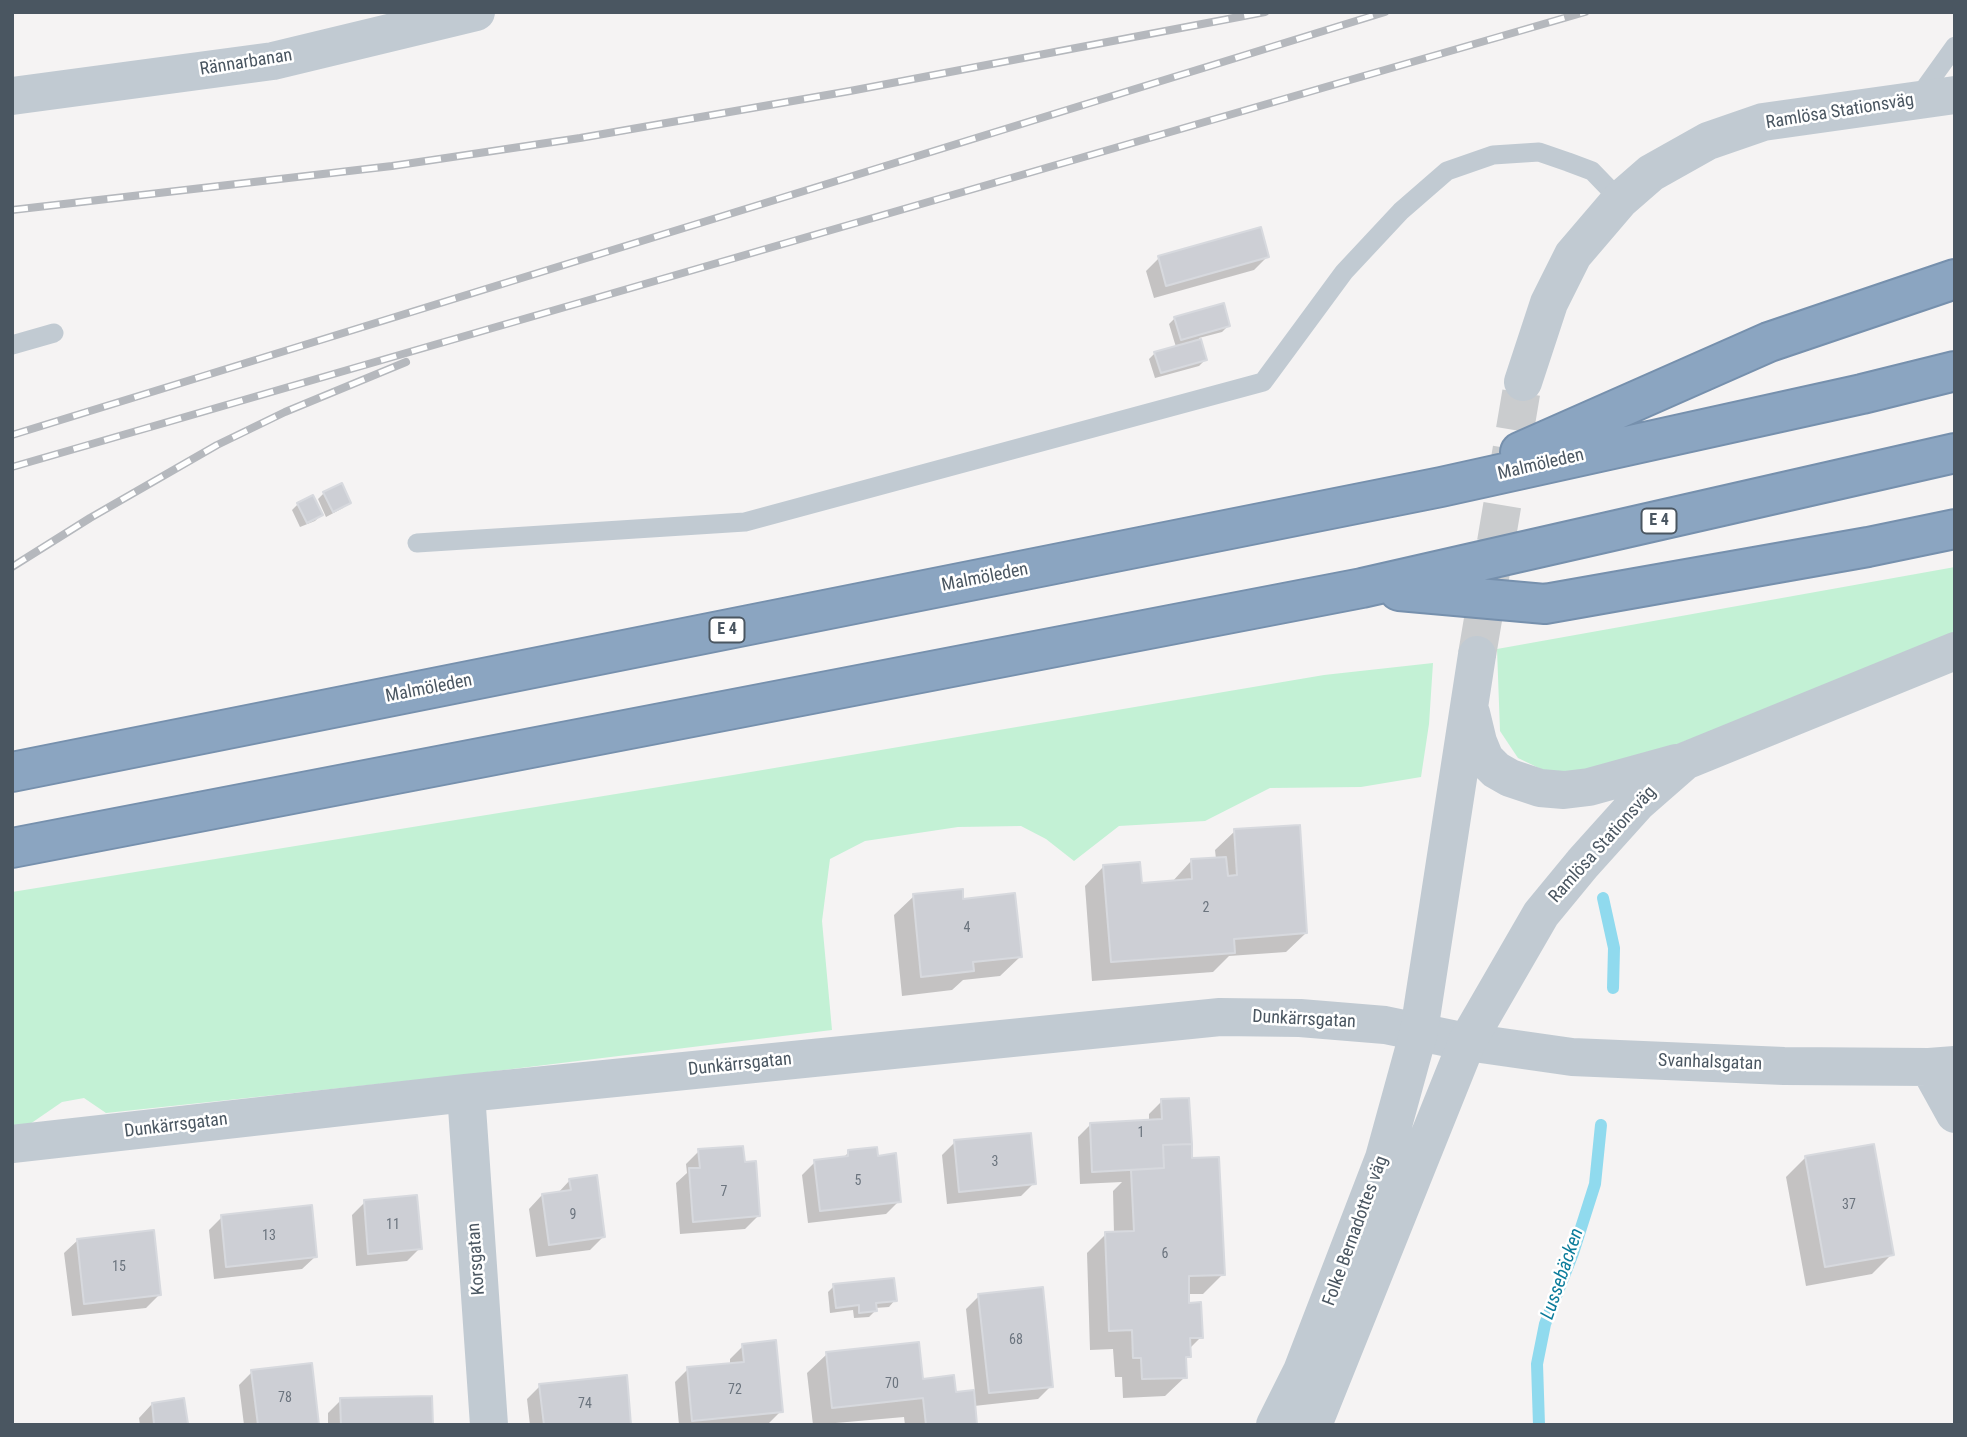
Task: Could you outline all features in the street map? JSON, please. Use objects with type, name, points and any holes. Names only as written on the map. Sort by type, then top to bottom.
[{"type":"highway","points":[[1441,487],[1769,342],[1955,279]]},
{"type":"highway","name":"Malmöleden","points":[[12,772],[1441,487],[1955,371]]},
{"type":"highway","name":"E 4","points":[[12,848],[1362,587],[1955,453]]},
{"type":"highway","points":[[1362,587],[1545,604],[1868,547],[1955,528]]},
{"type":"street","name":"Rännarbanan","points":[[12,96],[273,61],[476,12]]},
{"type":"street","name":"Ramlösa Stationsväg","points":[[1522,382],[1549,303],[1573,256],[1620,200],[1651,173],[1708,141],[1763,122],[1955,95]]},
{"type":"street","name":"Ramlösa Stationsväg","points":[[1467,1042],[1541,914],[1637,803],[1685,761],[1955,651]]},
{"type":"street","points":[[1419,1031],[1477,655]]},
{"type":"street","points":[[1470,707],[1485,759],[1496,771],[1540,788],[1564,790],[1589,787],[1685,761]]},
{"type":"street","name":"Dunkärrsgatan","points":[[12,1144],[466,1093],[1220,1017],[1300,1018],[1385,1025],[1467,1042]]},
{"type":"street","name":"Folke Bernadottes väg","points":[[1275,1425],[1302,1371],[1384,1158],[1419,1031]]},
{"type":"street","name":"Folke Bernadottes väg","points":[[1313,1425],[1467,1042]]},
{"type":"street","name":"Svanhalsgatan","points":[[1467,1042],[1572,1057],[1784,1066],[1942,1066]]},
{"type":"street","points":[[1942,1066],[1955,1114]]},
{"type":"street","name":"Korsgatan","points":[[466,1093],[489,1425]]},
{"type":"lane","points":[[1917,100],[1955,46]]},
{"type":"lane","points":[[416,543],[745,522],[1263,382],[1344,272],[1401,211],[1447,171],[1493,155],[1539,152],[1568,162],[1592,172],[1620,200]]},
{"type":"lane","points":[[12,345],[54,334]]},
{"type":"green space","points":[[1955,567],[1955,634],[1678,744],[1579,774],[1545,771],[1518,758],[1500,731],[1497,649]]},
{"type":"green space","points":[[1433,663],[1429,724],[1421,777],[1361,787],[1270,788],[1205,821],[1119,826],[1074,861],[1046,839],[1021,826],[958,827],[865,841],[830,859],[822,921],[832,1030],[463,1075],[106,1113],[84,1098],[62,1102],[30,1124],[12,1126],[12,892],[733,775],[1324,675]]},
{"type":"building","points":[[1261,227],[1269,257],[1166,286],[1158,256]]},
{"type":"building","points":[[1224,303],[1230,326],[1181,340],[1174,317]]},
{"type":"building","points":[[1201,339],[1207,360],[1161,373],[1154,352]]},
{"type":"building","points":[[342,483],[351,503],[333,512],[323,492]]},
{"type":"building","points":[[313,495],[323,515],[307,523],[297,503]]},
{"type":"building","points":[[1300,825],[1307,933],[1234,939],[1235,953],[1111,962],[1103,865],[1140,862],[1142,883],[1192,879],[1191,859],[1226,857],[1228,876],[1237,875],[1234,829]]},
{"type":"building","points":[[963,889],[963,899],[1015,893],[1022,957],[973,962],[974,971],[921,977],[913,894]]},
{"type":"building","points":[[1189,1098],[1192,1144],[1163,1145],[1164,1168],[1092,1172],[1090,1123],[1162,1119],[1161,1099]]},
{"type":"building","points":[[1031,1133],[1036,1184],[959,1192],[954,1140]]},
{"type":"building","points":[[1192,1144],[1192,1158],[1219,1157],[1225,1275],[1189,1276],[1189,1303],[1201,1302],[1203,1338],[1190,1338],[1191,1357],[1186,1357],[1187,1378],[1142,1379],[1141,1358],[1133,1358],[1132,1330],[1109,1331],[1105,1232],[1134,1231],[1131,1170],[1164,1168],[1163,1145]]},
{"type":"building","points":[[1874,1144],[1894,1255],[1825,1267],[1805,1156]]},
{"type":"building","points":[[743,1146],[745,1162],[756,1161],[760,1216],[693,1222],[689,1168],[700,1168],[698,1149]]},
{"type":"building","points":[[877,1147],[878,1156],[896,1153],[901,1202],[820,1211],[814,1160],[848,1156],[848,1150]]},
{"type":"building","points":[[597,1175],[605,1237],[549,1245],[542,1194],[571,1190],[569,1179]]},
{"type":"building","points":[[417,1195],[422,1249],[368,1254],[364,1200]]},
{"type":"building","points":[[312,1205],[317,1257],[226,1267],[221,1215]]},
{"type":"building","points":[[154,1230],[161,1295],[84,1304],[77,1239]]},
{"type":"building","points":[[894,1278],[897,1301],[876,1303],[877,1311],[859,1313],[859,1305],[836,1308],[833,1284]]},
{"type":"building","points":[[1043,1287],[1053,1387],[989,1393],[978,1294]]},
{"type":"building","points":[[776,1340],[783,1412],[692,1421],[687,1367],[744,1362],[742,1344]]},
{"type":"building","points":[[919,1342],[923,1379],[954,1375],[956,1392],[974,1390],[977,1425],[926,1425],[923,1398],[832,1408],[826,1352]]},
{"type":"building","points":[[312,1363],[319,1425],[258,1425],[251,1370]]},
{"type":"building","points":[[627,1375],[631,1425],[544,1425],[539,1384]]},
{"type":"building","points":[[432,1396],[433,1425],[341,1425],[340,1398]]},
{"type":"building","points":[[184,1398],[188,1424],[150,1425],[154,1424],[152,1403]]},
{"type":"waterway","name":"Lussebäcken","points":[[1603,898],[1614,948],[1613,988]]},
{"type":"waterway","name":"Lussebäcken","points":[[1539,1425],[1537,1364],[1545,1324],[1573,1253],[1595,1184],[1601,1125]]},
{"type":"tunnel","points":[[1477,655],[1523,382]]},
{"type":"railway","points":[[12,210],[392,166],[580,138],[850,91],[1265,12]]},
{"type":"railway","points":[[12,435],[1385,12]]},
{"type":"railway","points":[[12,467],[1585,12]]},
{"type":"railway","points":[[12,567],[90,518],[217,445],[285,412],[406,362]]}]
